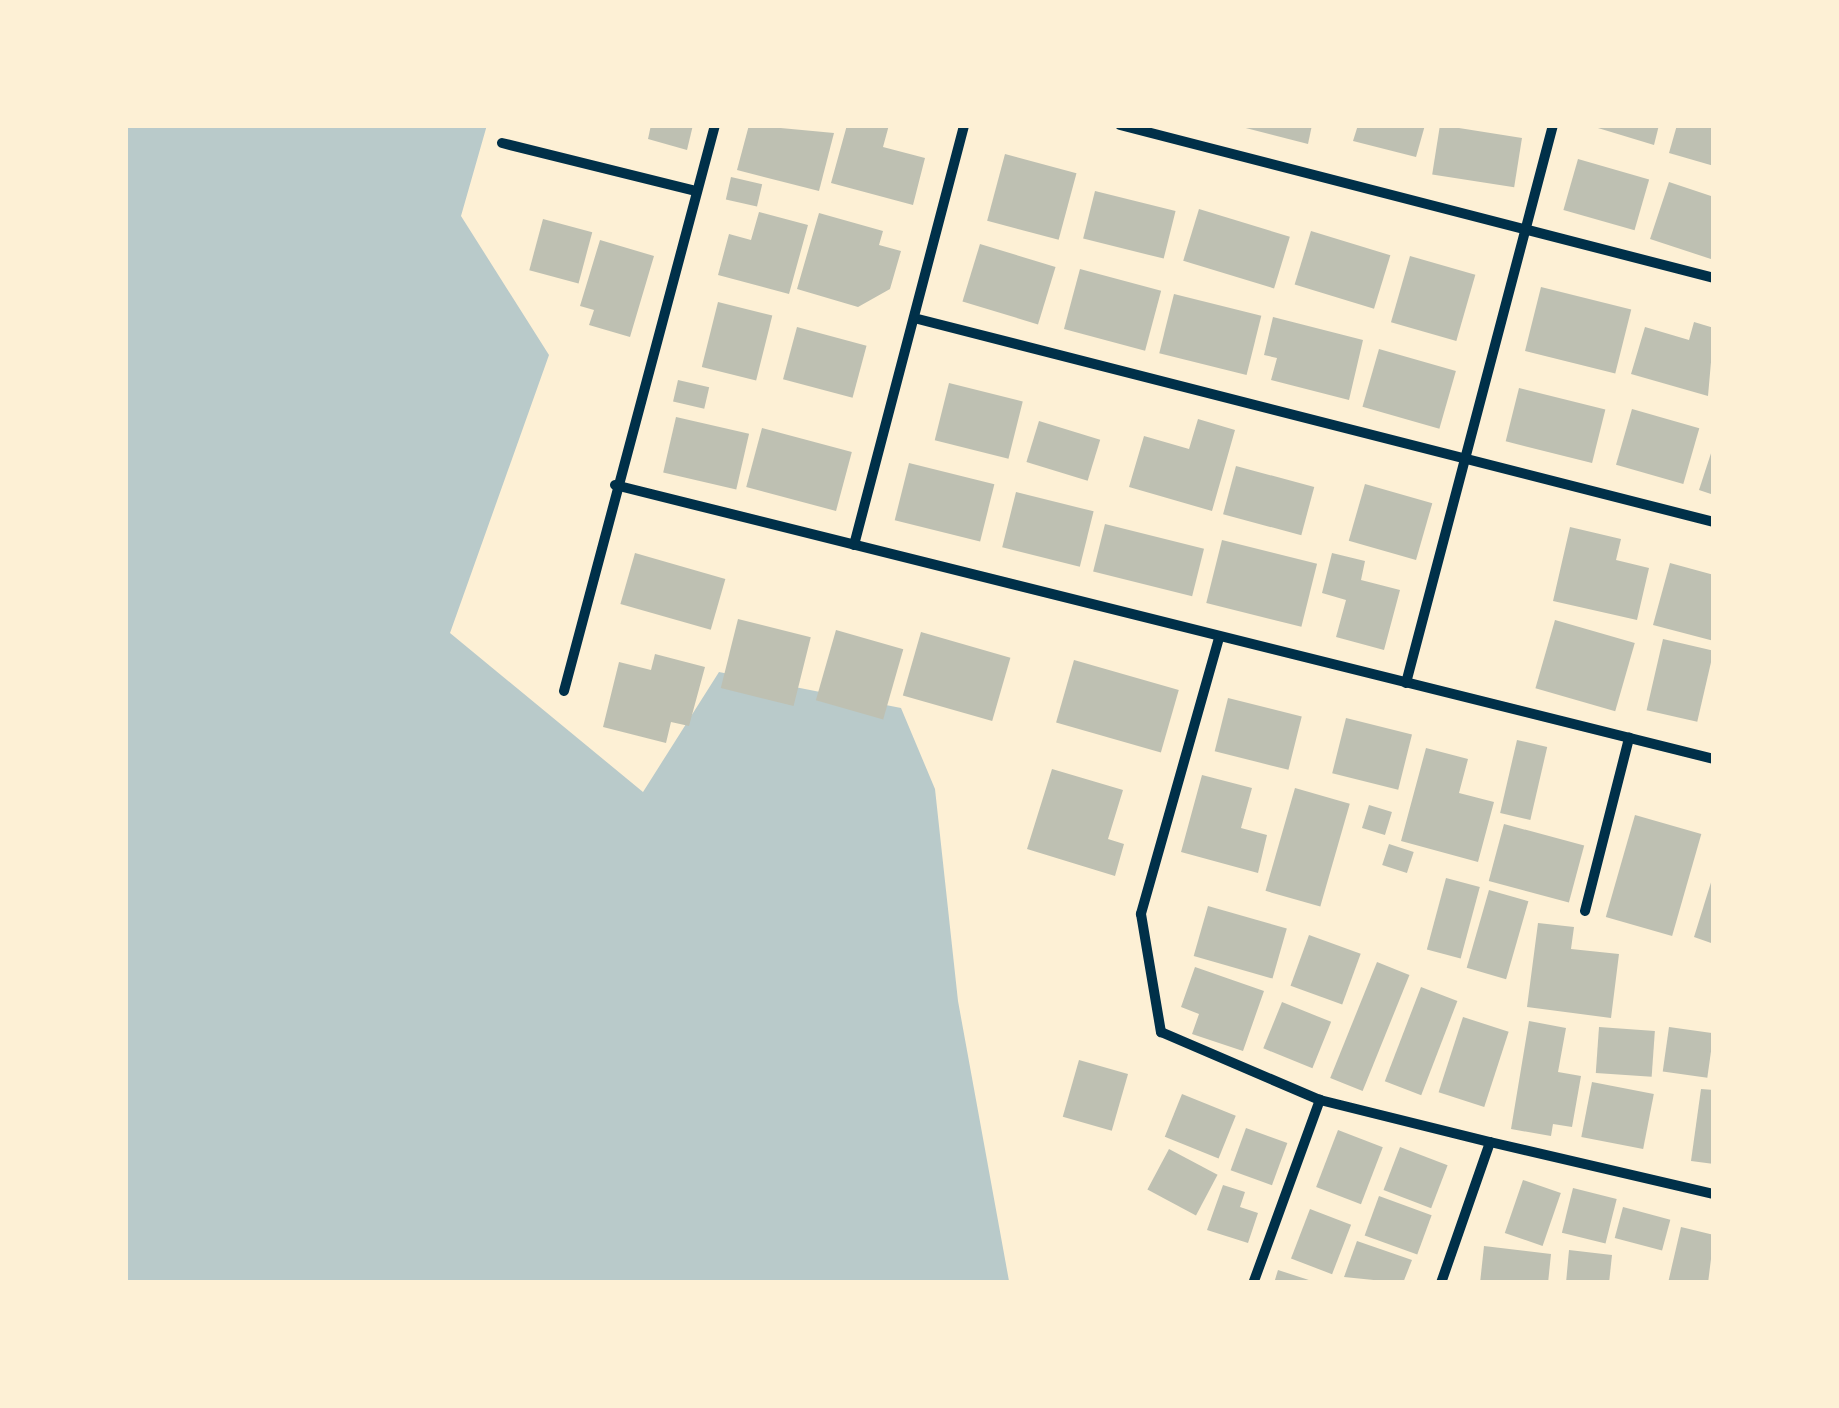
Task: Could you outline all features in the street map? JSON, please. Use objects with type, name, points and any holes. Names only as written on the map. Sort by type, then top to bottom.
[{"type":"street","points":[[564,691],[692,190],[715,125]]},
{"type":"street","points":[[854,544],[964,125]]},
{"type":"street","points":[[1120,125],[1714,278]]},
{"type":"street","points":[[1406,683],[1554,125]]},
{"type":"street","points":[[502,144],[692,190]]},
{"type":"street","points":[[914,318],[1714,522]]},
{"type":"street","points":[[615,485],[1714,759]]},
{"type":"street","points":[[1219,638],[1141,914],[1161,1032],[1320,1100],[1714,1194]]},
{"type":"street","points":[[1585,910],[1628,738]]},
{"type":"street","points":[[1254,1281],[1320,1100]]},
{"type":"street","points":[[1441,1283],[1490,1142]]},
{"type":"shaded area","points":[[125,125],[487,125],[461,216],[549,355],[450,633],[643,792],[719,672],[901,708],[935,789],[958,1001],[1009,1281],[125,1283]]},
{"type":"building","points":[[651,125],[693,125],[687,150],[648,139]]},
{"type":"building","points":[[749,125],[834,133],[819,191],[737,170]]},
{"type":"building","points":[[847,125],[889,125],[883,147],[925,158],[913,205],[831,183]]},
{"type":"building","points":[[1234,125],[1312,125],[1308,144]]},
{"type":"building","points":[[1358,125],[1425,125],[1416,157],[1353,141]]},
{"type":"building","points":[[1440,125],[1522,138],[1514,187],[1432,174]]},
{"type":"building","points":[[1588,125],[1659,125],[1654,145]]},
{"type":"building","points":[[1677,125],[1714,125],[1714,166],[1669,153]]},
{"type":"building","points":[[1005,154],[1076,173],[1059,240],[987,221]]},
{"type":"building","points":[[1578,159],[1649,179],[1635,230],[1563,210]]},
{"type":"building","points":[[731,177],[762,184],[757,207],[726,199]]},
{"type":"building","points":[[1669,182],[1714,197],[1714,260],[1650,239]]},
{"type":"building","points":[[1095,191],[1176,211],[1164,259],[1083,239]]},
{"type":"building","points":[[1199,209],[1290,237],[1274,288],[1183,261]]},
{"type":"building","points":[[759,212],[808,225],[789,294],[718,275],[729,234],[751,240]]},
{"type":"building","points":[[819,213],[883,231],[879,245],[901,251],[890,289],[858,307],[797,289]]},
{"type":"building","points":[[543,219],[592,232],[579,283],[529,270]]},
{"type":"building","points":[[1311,231],[1390,255],[1374,309],[1295,285]]},
{"type":"building","points":[[600,240],[654,256],[630,337],[589,325],[594,310],[580,306]]},
{"type":"building","points":[[980,244],[1056,267],[1038,324],[962,301]]},
{"type":"building","points":[[1410,256],[1475,275],[1456,341],[1391,322]]},
{"type":"building","points":[[1080,269],[1161,291],[1145,351],[1064,329]]},
{"type":"building","points":[[1541,287],[1631,309],[1615,374],[1525,351]]},
{"type":"building","points":[[1174,294],[1261,316],[1247,375],[1159,353]]},
{"type":"building","points":[[718,302],[772,316],[756,381],[702,367]]},
{"type":"building","points":[[1273,317],[1363,340],[1349,400],[1271,380],[1277,358],[1264,355]]},
{"type":"building","points":[[1694,322],[1714,328],[1708,396],[1631,374],[1645,327],[1689,340]]},
{"type":"building","points":[[797,327],[867,346],[853,398],[783,379]]},
{"type":"building","points":[[1379,349],[1456,371],[1439,429],[1362,407]]},
{"type":"building","points":[[678,380],[709,387],[704,409],[673,401]]},
{"type":"building","points":[[949,383],[1023,401],[1008,459],[935,440]]},
{"type":"building","points":[[1519,388],[1605,410],[1592,463],[1506,441]]},
{"type":"building","points":[[1632,409],[1699,428],[1683,484],[1616,465]]},
{"type":"building","points":[[676,417],[749,434],[736,489],[663,473]]},
{"type":"building","points":[[1198,419],[1235,430],[1212,511],[1129,487],[1144,436],[1189,449]]},
{"type":"building","points":[[1039,421],[1100,440],[1088,481],[1026,462]]},
{"type":"building","points":[[762,428],[852,452],[836,511],[746,487]]},
{"type":"building","points":[[1714,444],[1714,495],[1699,490]]},
{"type":"building","points":[[909,463],[994,484],[980,542],[895,520]]},
{"type":"building","points":[[1236,466],[1314,487],[1301,535],[1223,514]]},
{"type":"building","points":[[1365,484],[1432,503],[1416,560],[1349,541]]},
{"type":"building","points":[[1016,492],[1094,511],[1080,567],[1002,547]]},
{"type":"building","points":[[1105,524],[1204,549],[1192,596],[1093,572]]},
{"type":"building","points":[[1570,527],[1621,539],[1616,560],[1649,568],[1637,620],[1553,601]]},
{"type":"building","points":[[1222,540],[1317,564],[1301,627],[1206,603]]},
{"type":"building","points":[[635,553],[725,579],[711,630],[620,604]]},
{"type":"building","points":[[1332,553],[1365,561],[1361,580],[1400,590],[1384,650],[1336,637],[1346,600],[1322,593]]},
{"type":"building","points":[[1670,563],[1714,575],[1714,641],[1653,625]]},
{"type":"building","points":[[738,619],[811,637],[794,706],[721,688]]},
{"type":"building","points":[[1555,620],[1635,643],[1615,711],[1535,688]]},
{"type":"building","points":[[836,630],[903,649],[883,719],[816,700]]},
{"type":"building","points":[[921,632],[1010,658],[992,721],[903,695]]},
{"type":"building","points":[[1663,639],[1714,651],[1697,722],[1647,710]]},
{"type":"building","points":[[655,654],[705,667],[689,726],[671,722],[666,743],[603,727],[619,662],[651,670]]},
{"type":"building","points":[[1074,660],[1179,690],[1161,753],[1056,722]]},
{"type":"building","points":[[1228,698],[1302,716],[1288,770],[1215,751]]},
{"type":"building","points":[[1346,718],[1412,734],[1398,790],[1332,773]]},
{"type":"building","points":[[1517,740],[1547,747],[1530,820],[1500,813]]},
{"type":"building","points":[[1426,748],[1468,759],[1459,793],[1494,802],[1478,862],[1401,841]]},
{"type":"building","points":[[1052,769],[1123,790],[1108,839],[1124,844],[1115,876],[1027,849]]},
{"type":"building","points":[[1202,775],[1252,788],[1241,828],[1267,835],[1258,873],[1181,852]]},
{"type":"building","points":[[1295,788],[1350,804],[1320,907],[1266,891]]},
{"type":"building","points":[[1369,805],[1392,812],[1385,835],[1362,828]]},
{"type":"building","points":[[1635,815],[1701,834],[1672,936],[1606,917]]},
{"type":"building","points":[[1504,824],[1584,845],[1569,902],[1489,881]]},
{"type":"building","points":[[1389,844],[1414,852],[1407,873],[1382,865]]},
{"type":"building","points":[[1714,876],[1714,944],[1694,937]]},
{"type":"building","points":[[1446,878],[1480,887],[1461,959],[1427,949]]},
{"type":"building","points":[[1489,890],[1528,901],[1506,979],[1467,968]]},
{"type":"building","points":[[1208,906],[1287,929],[1272,979],[1194,956]]},
{"type":"building","points":[[1538,923],[1574,927],[1571,949],[1619,954],[1611,1018],[1527,1007]]},
{"type":"building","points":[[1309,935],[1361,954],[1342,1005],[1291,986]]},
{"type":"building","points":[[1377,962],[1409,975],[1363,1091],[1330,1078]]},
{"type":"building","points":[[1195,967],[1264,991],[1243,1051],[1192,1034],[1199,1014],[1181,1007]]},
{"type":"building","points":[[1421,987],[1457,1001],[1421,1095],[1385,1081]]},
{"type":"building","points":[[1282,1002],[1331,1022],[1312,1068],[1263,1048]]},
{"type":"building","points":[[1463,1017],[1509,1032],[1484,1107],[1439,1092]]},
{"type":"building","points":[[1529,1021],[1566,1028],[1558,1072],[1581,1076],[1572,1127],[1553,1124],[1551,1136],[1511,1129]]},
{"type":"building","points":[[1599,1027],[1655,1031],[1652,1077],[1596,1073]]},
{"type":"building","points":[[1669,1027],[1714,1033],[1707,1078],[1663,1072]]},
{"type":"building","points":[[1079,1060],[1128,1074],[1112,1131],[1063,1117]]},
{"type":"building","points":[[1592,1082],[1654,1094],[1643,1149],[1581,1137]]},
{"type":"building","points":[[1701,1089],[1714,1090],[1714,1164],[1691,1161]]},
{"type":"building","points":[[1182,1094],[1236,1116],[1219,1158],[1165,1137]]},
{"type":"building","points":[[1246,1128],[1287,1143],[1272,1185],[1231,1170]]},
{"type":"building","points":[[1338,1130],[1383,1147],[1361,1204],[1316,1187]]},
{"type":"building","points":[[1400,1147],[1448,1165],[1431,1208],[1384,1190]]},
{"type":"building","points":[[1169,1149],[1218,1175],[1196,1215],[1147,1190]]},
{"type":"building","points":[[1523,1180],[1561,1193],[1543,1246],[1505,1233]]},
{"type":"building","points":[[1223,1185],[1245,1192],[1240,1207],[1258,1213],[1248,1243],[1207,1230]]},
{"type":"building","points":[[1573,1188],[1617,1199],[1606,1244],[1562,1233]]},
{"type":"building","points":[[1379,1196],[1432,1215],[1417,1255],[1365,1235]]},
{"type":"building","points":[[1623,1207],[1670,1220],[1662,1251],[1615,1238]]},
{"type":"building","points":[[1310,1209],[1351,1225],[1332,1274],[1291,1258]]},
{"type":"building","points":[[1681,1227],[1714,1235],[1708,1283],[1668,1283]]},
{"type":"building","points":[[1357,1241],[1412,1260],[1403,1283],[1344,1277]]},
{"type":"building","points":[[1484,1246],[1551,1254],[1548,1283],[1480,1283]]},
{"type":"building","points":[[1569,1250],[1612,1255],[1609,1283],[1566,1283]]},
{"type":"building","points":[[1278,1270],[1315,1282],[1315,1283],[1274,1283]]}]
